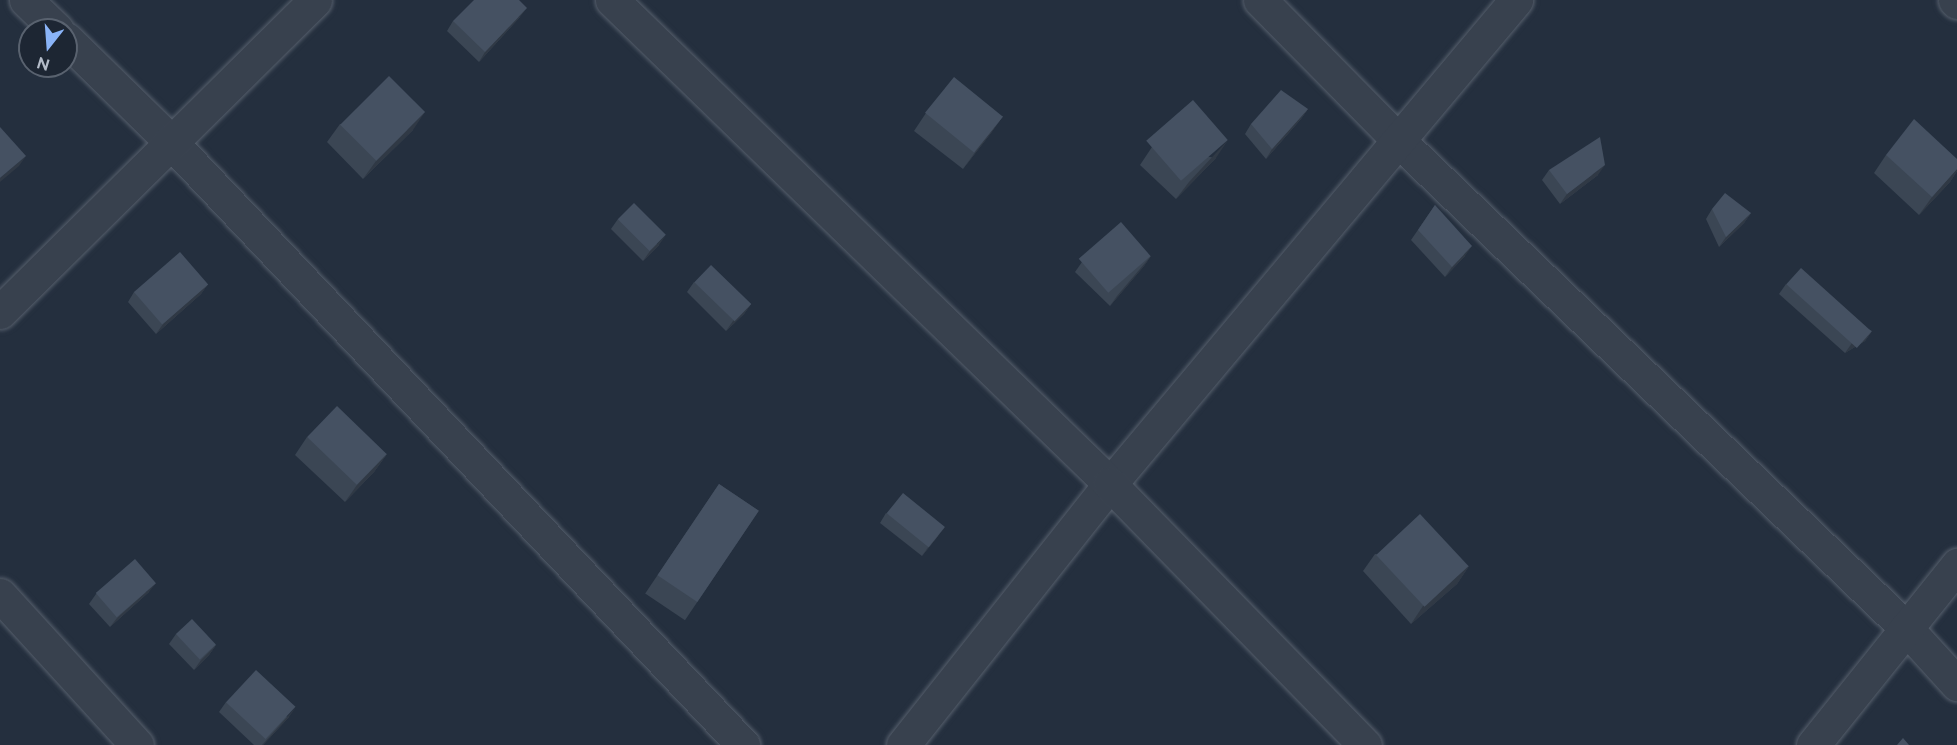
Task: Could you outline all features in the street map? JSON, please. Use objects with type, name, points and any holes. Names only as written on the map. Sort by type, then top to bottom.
[{"type":"street","points":[[26,0],[45,18]]},
{"type":"street","points":[[0,312],[170,141],[315,0]]},
{"type":"street","points":[[612,0],[1110,484],[1365,745]]},
{"type":"street","points":[[1260,0],[1398,140],[1906,628],[1957,684]]},
{"type":"street","points":[[903,745],[1110,484],[1516,0]]},
{"type":"street","points":[[78,51],[170,141],[744,745]]},
{"type":"street","points":[[1813,745],[1957,565]]},
{"type":"street","points":[[0,595],[136,745]]},
{"type":"building","points":[[474,0],[519,0],[527,8],[485,52],[453,21]]},
{"type":"building","points":[[389,76],[425,112],[376,161],[340,125]]},
{"type":"building","points":[[954,77],[1003,117],[974,152],[925,113]]},
{"type":"building","points":[[1281,90],[1308,109],[1272,149],[1251,124]]},
{"type":"building","points":[[1193,100],[1228,140],[1181,181],[1146,141]]},
{"type":"building","points":[[1914,119],[1957,159],[1957,169],[1932,197],[1886,155]]},
{"type":"building","points":[[0,127],[26,156],[0,178]]},
{"type":"building","points":[[1600,137],[1605,165],[1567,194],[1549,170]]},
{"type":"building","points":[[1725,193],[1751,213],[1726,237],[1712,209]]},
{"type":"building","points":[[634,203],[666,235],[650,251],[618,219]]},
{"type":"building","points":[[1435,205],[1472,246],[1452,267],[1418,230]]},
{"type":"building","points":[[1121,222],[1151,256],[1108,293],[1079,259]]},
{"type":"building","points":[[180,252],[208,284],[162,324],[134,292]]},
{"type":"building","points":[[711,265],[751,304],[735,321],[694,282]]},
{"type":"building","points":[[1801,268],[1872,332],[1857,348],[1786,284]]},
{"type":"building","points":[[337,406],[387,454],[357,485],[307,437]]},
{"type":"building","points":[[719,484],[759,511],[697,602],[657,575]]},
{"type":"building","points":[[903,493],[945,527],[929,547],[887,513]]},
{"type":"building","points":[[1420,514],[1468,566],[1425,607],[1376,555]]},
{"type":"building","points":[[135,559],[156,583],[117,617],[96,593]]},
{"type":"building","points":[[192,619],[216,645],[200,660],[176,634]]},
{"type":"building","points":[[256,670],[295,707],[265,739],[226,702]]},
{"type":"building","points":[[1903,738],[1909,745],[1897,745]]}]
